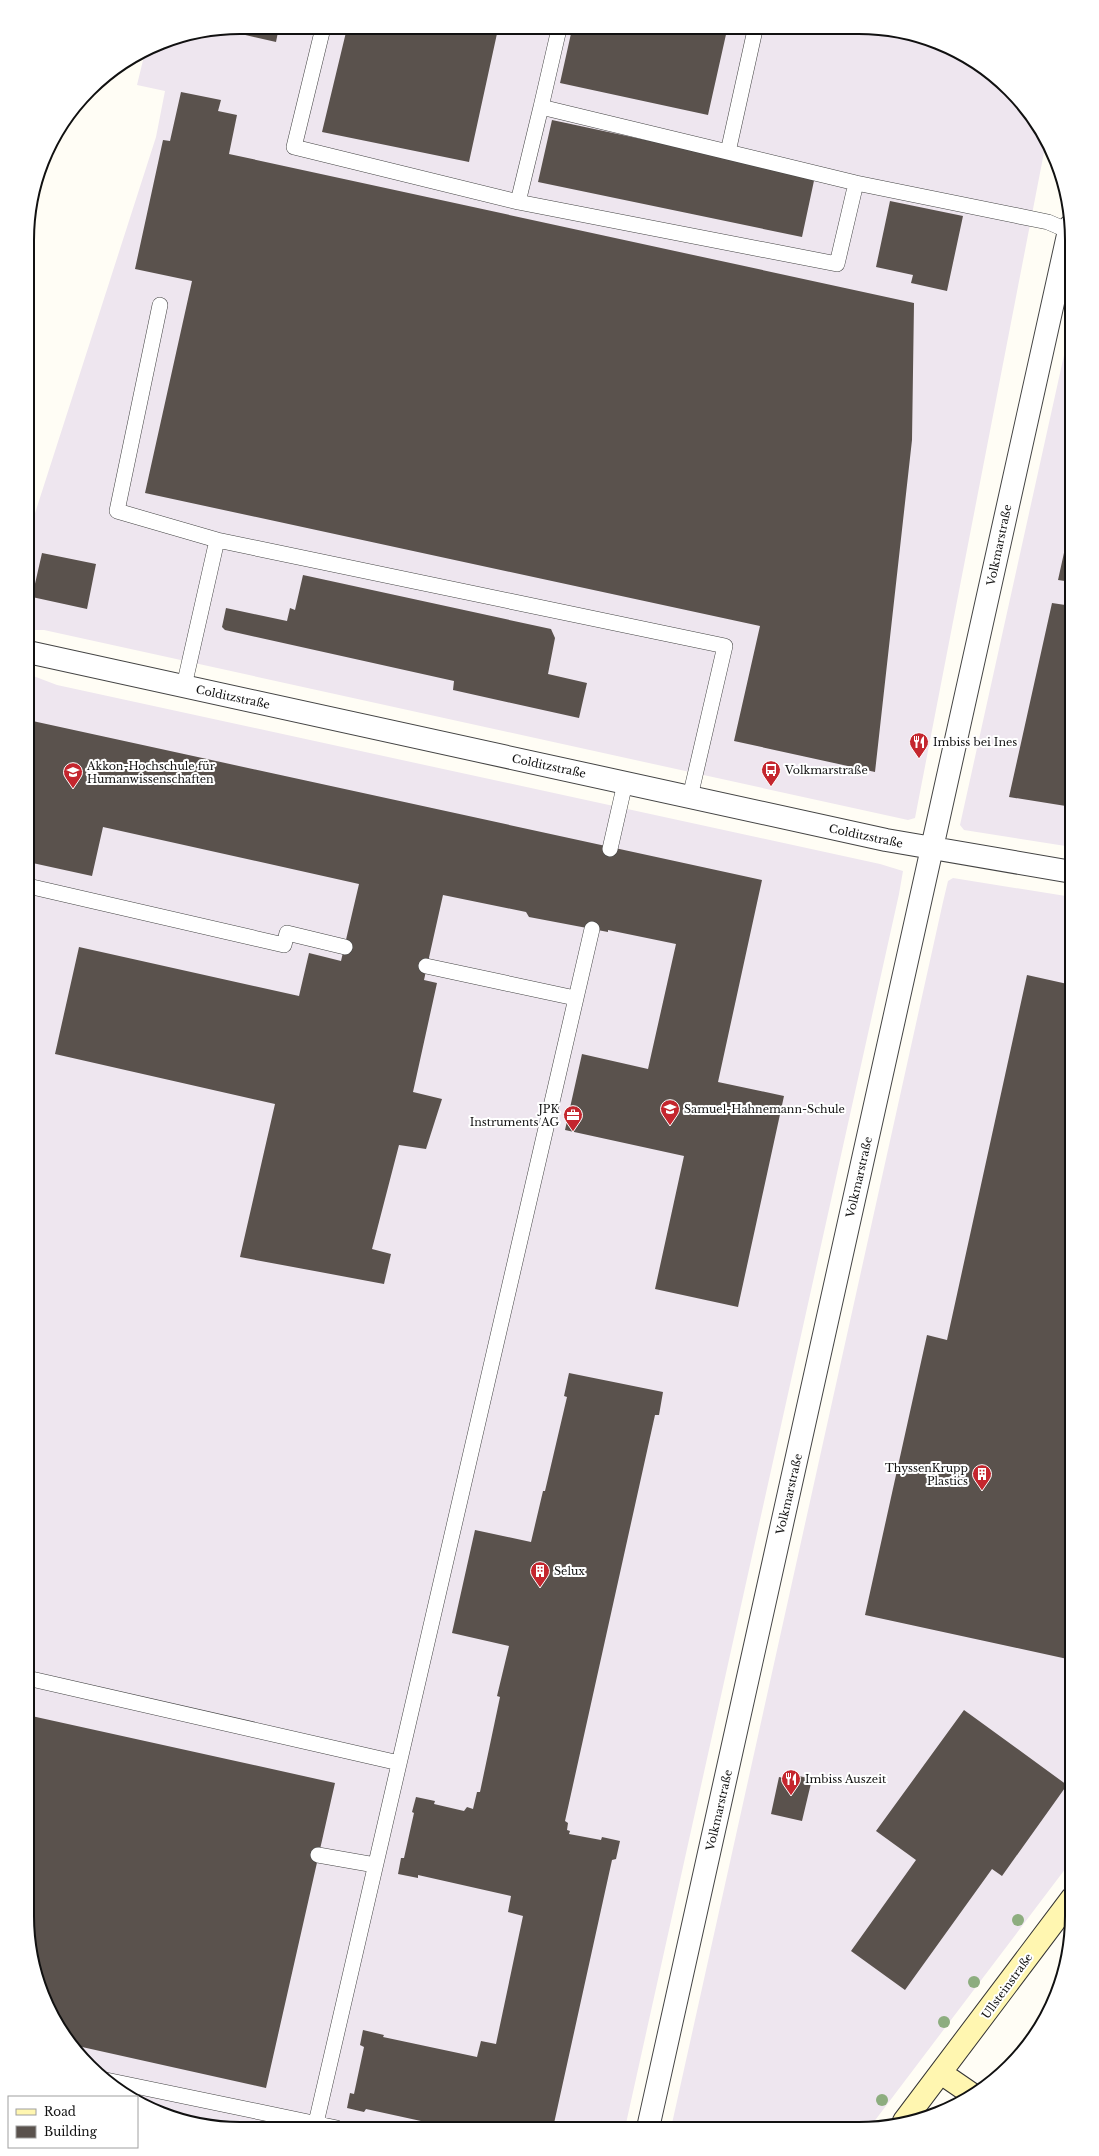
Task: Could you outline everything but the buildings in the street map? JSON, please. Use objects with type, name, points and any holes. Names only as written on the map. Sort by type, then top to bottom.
[{"type":"street","name":"Volkmarstraße","points":[[649,2122],[1065,247]]},
{"type":"street","name":"Colditzstraße","points":[[34,653],[932,849],[1065,871]]},
{"type":"street","name":"Ullsteinstraße","points":[[909,2116],[1065,1907]]},
{"type":"street","points":[[941,2073],[967,2091]]},
{"type":"lane","points":[[322,34],[294,147],[518,202],[837,264],[856,183]]},
{"type":"lane","points":[[518,202],[559,34]]},
{"type":"lane","points":[[728,152],[754,34]]},
{"type":"lane","points":[[541,107],[856,183],[1037,219],[1065,228]]},
{"type":"lane","points":[[160,305],[117,511],[216,540],[725,646],[690,797]]},
{"type":"lane","points":[[184,686],[216,540]]},
{"type":"lane","points":[[610,848],[625,783]]},
{"type":"lane","points":[[34,887],[284,945],[287,933],[345,947]]},
{"type":"lane","points":[[316,2122],[592,929]]},
{"type":"lane","points":[[426,966],[575,998]]},
{"type":"lane","points":[[34,1680],[399,1763]]},
{"type":"lane","points":[[318,1855],[375,1865]]},
{"type":"lane","points":[[120,2083],[311,2122]]},
{"type":"shaded area","points":[[227,34],[872,34],[912,41],[950,55],[973,69],[1005,94],[1030,126],[1044,150],[915,818],[908,820],[44,630],[34,630],[34,516],[156,137],[165,91],[137,85],[143,58],[149,55],[187,41]]},
{"type":"shaded area","points":[[1065,351],[1065,846],[964,830],[960,825]]},
{"type":"shaded area","points":[[34,676],[57,685],[880,864],[903,871],[626,2122],[227,2122],[200,2118],[174,2111],[149,2101],[126,2087],[104,2071],[85,2052],[55,2007],[41,1969],[34,1929]]},
{"type":"shaded area","points":[[953,878],[1065,896],[1065,1869],[874,2122],[672,2122],[943,902],[948,881]]},
{"type":"place","name":"Imbiss bei Ines","points":[[919,759]]},
{"type":"place","name":"Volkmarstraße","points":[[771,787]]},
{"type":"place","name":"Akkon-Hochschule für Humanwissenschaften","points":[[73,789]]},
{"type":"place","name":"Samuel-Hahnemann-Schule","points":[[670,1126]]},
{"type":"place","name":"JPK Instruments AG","points":[[573,1132]]},
{"type":"place","name":"ThyssenKrupp Plastics","points":[[982,1491]]},
{"type":"place","name":"Selux","points":[[540,1588]]},
{"type":"place","name":"Imbiss Auszeit","points":[[791,1796]]}]
